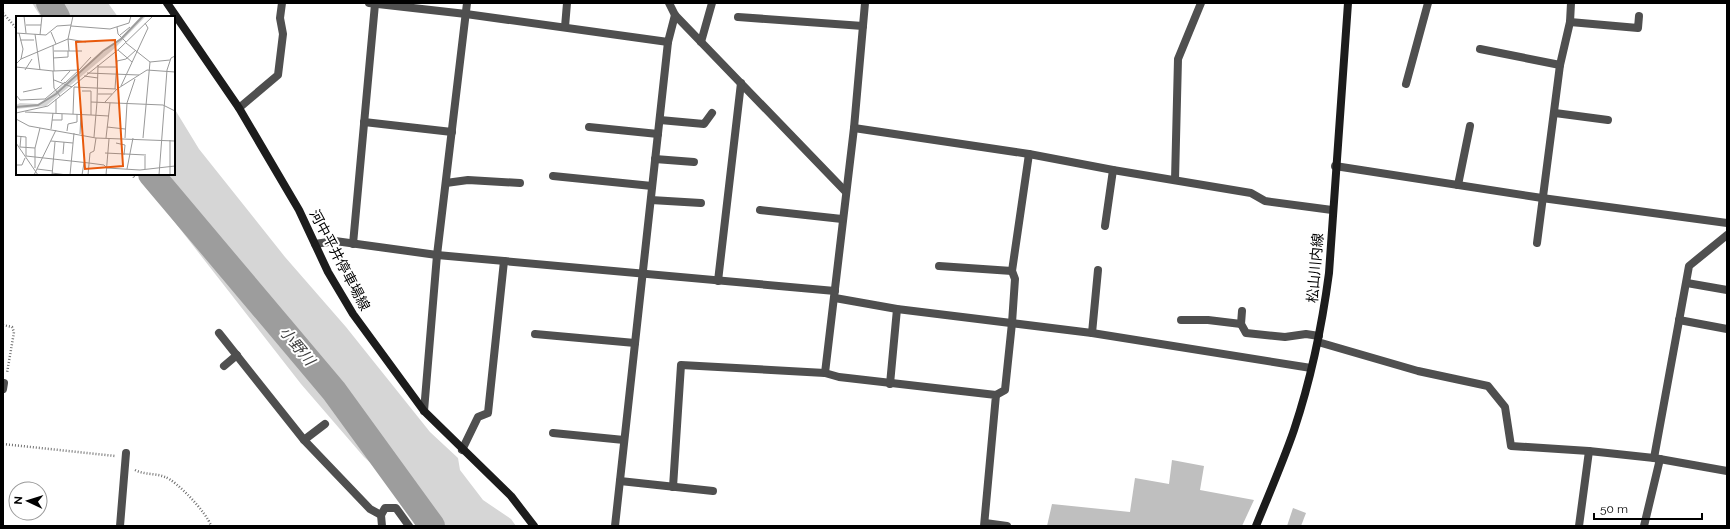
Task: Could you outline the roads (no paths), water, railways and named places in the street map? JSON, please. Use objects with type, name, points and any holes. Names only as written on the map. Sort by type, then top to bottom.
[{"type":"main road","name":"河中平井停車場線","points":[[167,3],[239,108],[299,210],[328,272],[354,314],[424,411],[462,450],[511,496],[534,526]]},
{"type":"main road","name":"松山川内線","points":[[1256,526],[1294,430],[1318,339],[1329,273],[1332,210],[1348,3]]},
{"type":"street","points":[[239,108],[278,75],[283,34],[280,18],[282,3]]},
{"type":"street","points":[[353,244],[364,122],[372,3],[565,27],[668,42]]},
{"type":"street","points":[[424,411],[437,255],[467,3]]},
{"type":"street","points":[[565,27],[567,3]]},
{"type":"street","points":[[669,3],[675,15],[845,191]]},
{"type":"street","points":[[701,42],[712,3]]},
{"type":"street","points":[[825,373],[835,295],[845,191],[854,128],[866,3]]},
{"type":"street","points":[[1175,180],[1178,59],[1201,3]]},
{"type":"street","points":[[1406,84],[1428,3]]},
{"type":"street","points":[[1537,243],[1560,65],[1570,22],[1571,3]]},
{"type":"street","points":[[615,526],[644,273],[668,42],[675,15]]},
{"type":"street","points":[[1570,22],[1638,28],[1639,16]]},
{"type":"street","points":[[738,17],[863,26]]},
{"type":"street","points":[[1480,49],[1560,65]]},
{"type":"street","points":[[718,281],[741,83]]},
{"type":"street","points":[[660,120],[704,124],[712,113]]},
{"type":"street","points":[[1555,113],[1608,120]]},
{"type":"street","points":[[364,122],[452,132]]},
{"type":"street","points":[[1458,185],[1470,126]]},
{"type":"street","points":[[589,127],[658,134]]},
{"type":"street","points":[[854,128],[1029,154],[1113,170],[1251,193],[1265,201],[1332,210]]},
{"type":"street","points":[[673,487],[681,365],[825,373],[839,377],[890,384],[996,395],[1005,390],[1012,323],[1014,279],[1012,271],[1029,154]]},
{"type":"street","points":[[655,159],[694,162]]},
{"type":"street","points":[[1336,166],[1542,198],[1727,223]]},
{"type":"street","points":[[1105,226],[1113,170]]},
{"type":"street","points":[[553,176],[652,186]]},
{"type":"street","points":[[446,183],[468,180],[520,183]]},
{"type":"street","points":[[651,200],[701,203]]},
{"type":"street","points":[[760,210],[842,219]]},
{"type":"street","points":[[1644,526],[1657,458],[1689,266],[1727,235]]},
{"type":"street","points":[[315,244],[334,241],[437,255],[644,273],[835,295],[897,309],[1092,333],[1311,368]]},
{"type":"street","points":[[462,450],[478,417],[488,413],[504,261]]},
{"type":"street","points":[[939,266],[1012,271]]},
{"type":"street","points":[[1092,333],[1098,270]]},
{"type":"street","points":[[1687,283],[1727,290]]},
{"type":"street","points":[[890,384],[897,309]]},
{"type":"street","points":[[1242,312],[1241,324],[1246,333],[1286,337],[1306,334],[1418,371],[1488,386],[1505,407],[1511,446],[1589,451],[1657,458],[1727,471]]},
{"type":"street","points":[[1181,320],[1208,320],[1241,324]]},
{"type":"street","points":[[1679,320],[1727,329]]},
{"type":"street","points":[[219,333],[304,440],[370,509],[381,515]]},
{"type":"street","points":[[535,334],[636,343]]},
{"type":"street","points":[[224,366],[237,355]]},
{"type":"street","points":[[996,395],[984,525],[1007,526]]},
{"type":"street","points":[[304,440],[325,424]]},
{"type":"street","points":[[553,433],[624,440]]},
{"type":"street","points":[[1579,526],[1589,451]]},
{"type":"street","points":[[120,526],[126,453]]},
{"type":"street","points":[[620,481],[713,491]]},
{"type":"street","points":[[382,526],[381,515],[386,508],[396,508],[409,526]]},
{"type":"waterway","name":"小野川","points":[[49,3],[56,16]]},
{"type":"waterway","name":"小野川","points":[[152,175],[334,391],[432,526]]}]
